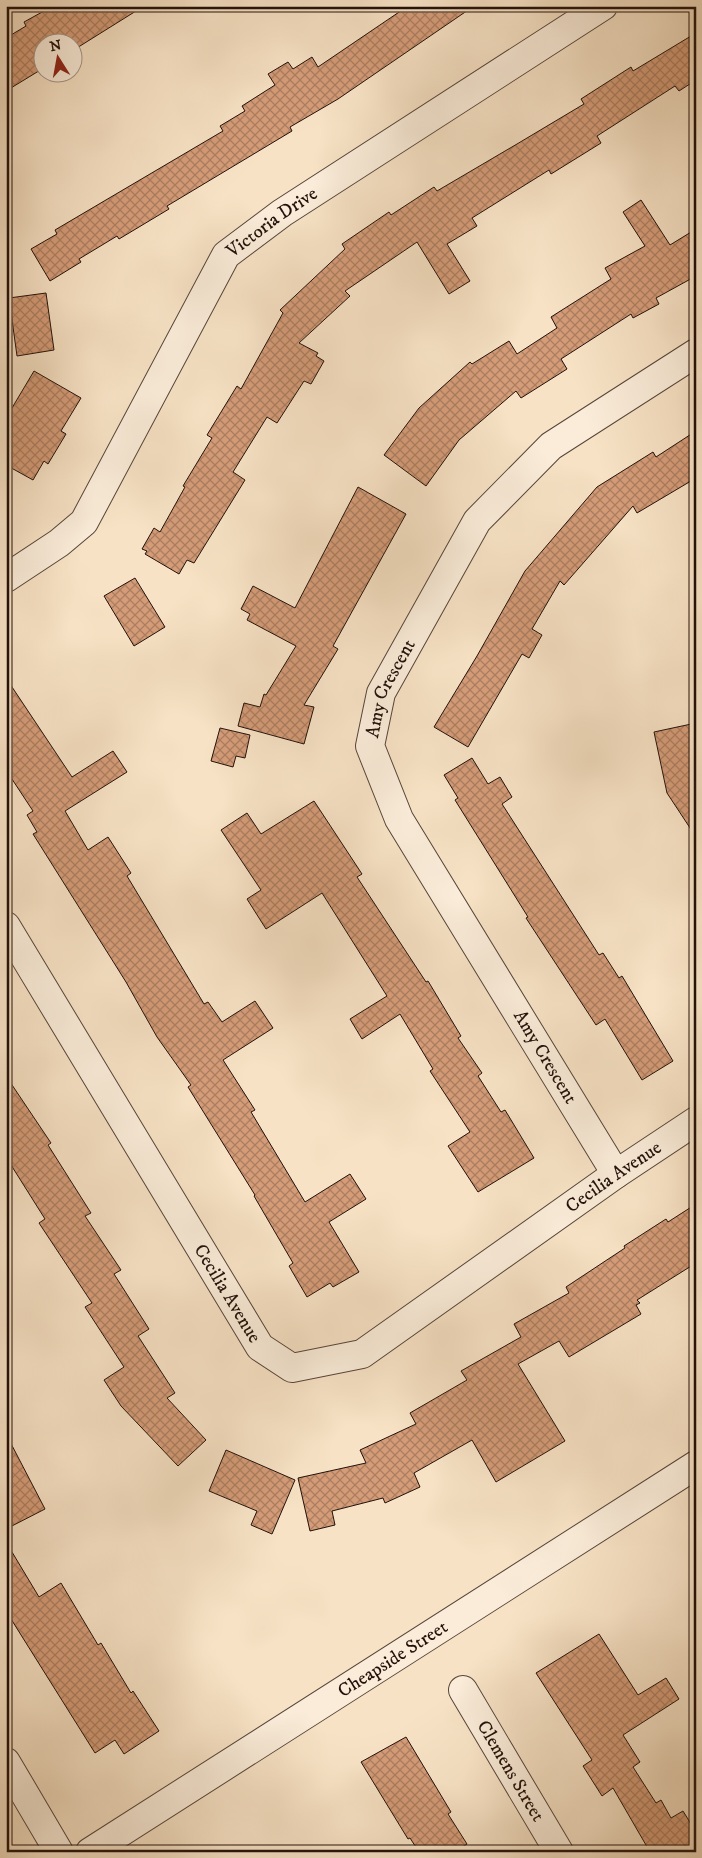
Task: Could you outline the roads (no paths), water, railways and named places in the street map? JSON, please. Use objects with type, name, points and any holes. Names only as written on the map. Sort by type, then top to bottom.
[{"type":"street","name":"Victoria Drive","points":[[6,578],[59,543],[84,522],[226,255],[282,213],[603,6]]},
{"type":"street","name":"Amy Crescent","points":[[616,1174],[399,819],[370,746],[381,693],[477,520],[551,446],[696,352]]},
{"type":"street","name":"Cecilia Avenue","points":[[6,926],[260,1347],[292,1368],[362,1354],[616,1174],[696,1121]]},
{"type":"street","name":"Cheapside Street","points":[[90,1852],[696,1465]]},
{"type":"street","name":"Clemens Street","points":[[462,1690],[559,1852]]},
{"type":"street","points":[[6,1762],[59,1852]]}]
